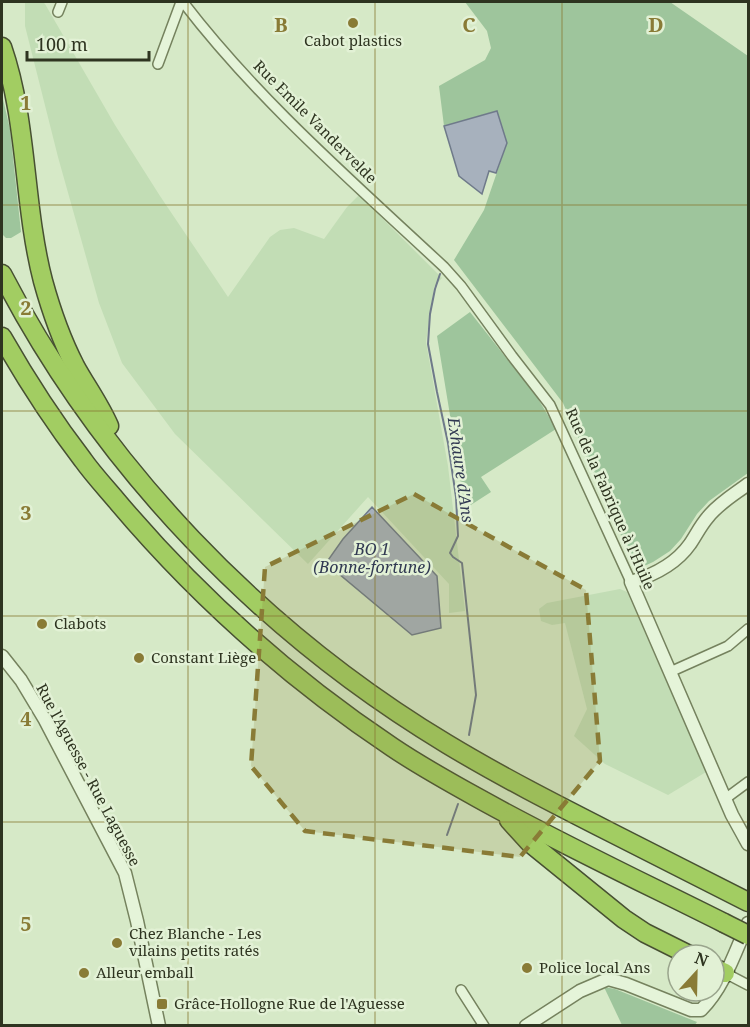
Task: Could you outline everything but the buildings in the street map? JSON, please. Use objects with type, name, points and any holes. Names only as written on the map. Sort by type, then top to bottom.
[{"type":"highway","points":[[2,47],[8,64],[22,134],[36,247],[53,314],[71,357],[107,422],[122,458]]},
{"type":"highway","points":[[2,274],[46,352],[96,426],[170,514],[222,570],[286,630],[341,673],[446,744],[509,780],[743,899]]},
{"type":"highway","points":[[2,337],[7,351],[83,460],[139,528],[200,592],[266,652],[331,704],[393,748],[448,781],[501,811],[748,935]]},
{"type":"highway","points":[[501,811],[529,842],[624,919],[666,944]]},
{"type":"street","points":[[58,12],[62,2]]},
{"type":"street","points":[[158,64],[182,2]]},
{"type":"street","name":"Rue Emile Vandervelde","points":[[182,2],[269,102],[380,208]]},
{"type":"street","name":"Rue de la Fabrique à l'Huile","points":[[380,208],[461,285],[550,405],[631,582],[732,815],[748,844]]},
{"type":"street","points":[[631,582],[655,573],[677,559],[710,514],[748,484]]},
{"type":"street","points":[[670,672],[728,646],[748,629]]},
{"type":"street","name":"Rue l'Aguesse - Rue Laguesse","points":[[2,656],[21,680],[45,720],[125,873],[159,1026]]},
{"type":"street","points":[[725,799],[748,782]]},
{"type":"street","points":[[726,960],[748,923]]},
{"type":"street","points":[[726,973],[748,986]]},
{"type":"street","points":[[526,1026],[580,991],[608,979],[666,1000]]},
{"type":"street","points":[[461,990],[484,1026]]},
{"type":"street","points":[[674,1003],[691,1010],[701,1010],[707,1003]]},
{"type":"highlighted area","points":[[414,494],[586,590],[600,761],[520,857],[305,831],[251,766],[265,567]]},
{"type":"green space","points":[[25,2],[45,4],[115,125],[228,297],[270,237],[280,230],[294,228],[324,239],[347,207],[359,195],[442,278],[434,287],[426,342],[448,466],[465,611],[449,613],[449,584],[368,497],[308,564],[175,434],[122,363],[99,303],[58,157],[25,26]]},
{"type":"green space","points":[[465,2],[670,2],[748,56],[748,473],[709,501],[670,551],[642,567],[636,567],[630,556],[563,403],[454,260],[484,210],[507,143],[496,111],[444,126],[439,86],[485,60],[491,48],[487,31]]},
{"type":"green space","points":[[2,95],[10,129],[21,232],[11,238],[6,238],[2,234]]},
{"type":"green space","points":[[470,312],[537,397],[556,429],[481,477],[491,492],[463,510],[460,476],[437,336]]},
{"type":"green space","points":[[620,589],[627,592],[706,772],[668,795],[605,764],[574,736],[587,709],[565,623],[552,625],[541,621],[539,609],[547,603]]},
{"type":"green space","points":[[604,987],[615,989],[697,1022],[694,1026],[622,1025]]},
{"type":"water","points":[[497,111],[507,143],[496,173],[489,171],[482,194],[459,176],[444,126]]},
{"type":"water","name":"BO 1 (Bonne-fortune)","points":[[372,507],[437,576],[441,628],[412,635],[326,563],[343,539]]},
{"type":"waterway","name":"Exhaure d'Ans","points":[[440,274],[430,314],[428,344],[448,443],[456,497],[458,536],[450,553],[462,563],[476,695],[469,735]]},
{"type":"waterway","name":"Exhaure d'Ans","points":[[447,835],[458,804]]},
{"type":"place","name":"Cabot plastics","points":[[353,23]]},
{"type":"place","name":"Clabots","points":[[42,624]]},
{"type":"place","name":"Constant Liège","points":[[139,658]]},
{"type":"place","name":"Chez Blanche - Les vilains petits ratés","points":[[117,943]]},
{"type":"place","name":"Police local Ans","points":[[527,968]]},
{"type":"place","name":"Alleur emball","points":[[84,973]]},
{"type":"place","name":"Grâce-Hollogne Rue de l'Aguesse","points":[[162,1004]]}]
